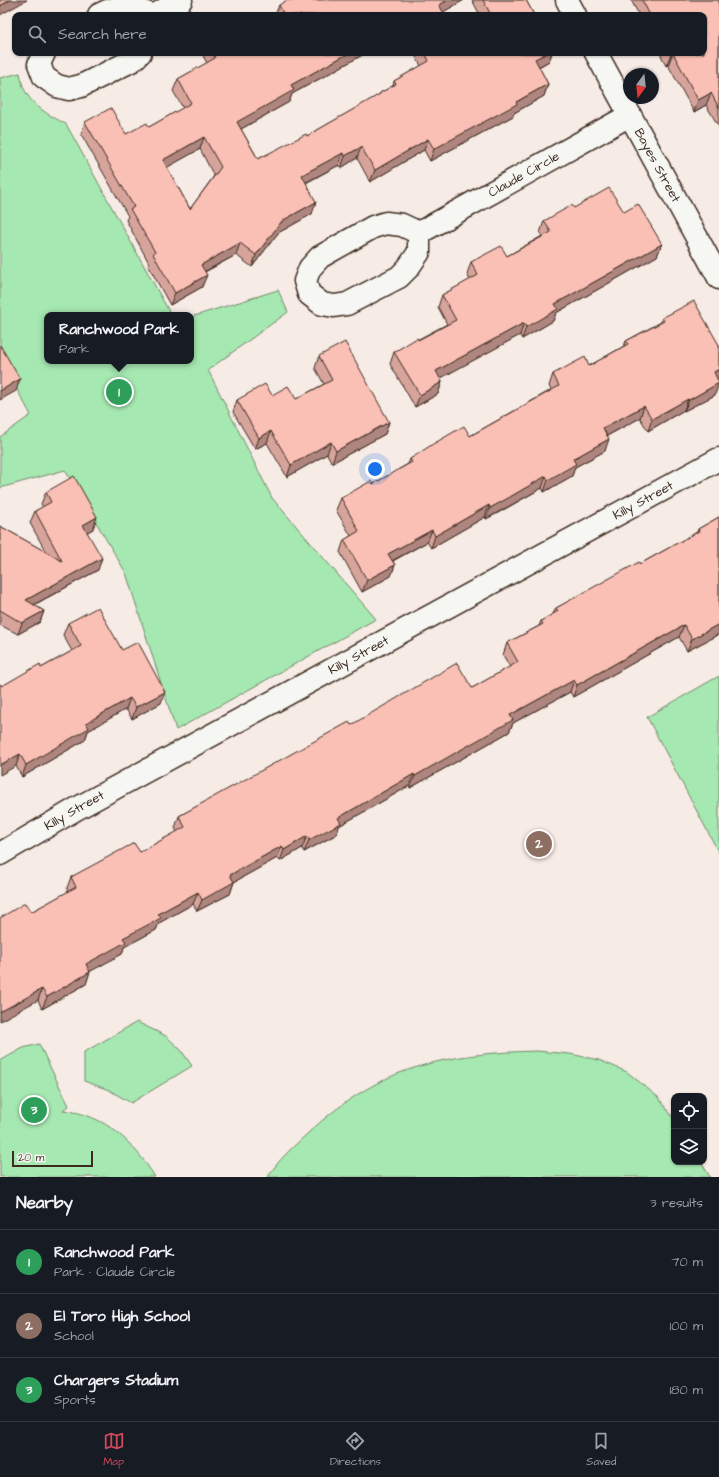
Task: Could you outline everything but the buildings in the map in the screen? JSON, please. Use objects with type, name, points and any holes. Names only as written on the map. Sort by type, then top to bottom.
[{"type":"street","points":[[160,12],[181,0]]},
{"type":"street","points":[[567,0],[573,12]]},
{"type":"street","points":[[104,12],[121,6],[136,8],[145,12]]},
{"type":"street","points":[[43,56],[39,64],[44,77],[57,86],[69,89],[81,86],[133,60],[137,56]]},
{"type":"street","name":"Bayes Street","points":[[598,56],[719,278]]},
{"type":"street","name":"Claude Circle","points":[[419,233],[630,115]]},
{"type":"street","points":[[386,223],[402,225],[419,233],[419,252],[408,268],[399,277],[347,304],[334,306],[322,304],[309,294],[304,281],[310,268],[320,257],[374,227],[386,223]]},
{"type":"street","name":"Killy Street","points":[[0,854],[76,809],[719,459]]},
{"type":"green space","points":[[20,73],[24,89],[32,101],[48,114],[66,124],[169,312],[44,312],[44,364],[194,364],[194,316],[278,290],[288,312],[208,370],[272,498],[376,619],[176,730],[126,573],[65,470],[0,488],[0,437],[31,415],[0,359],[0,78]]},
{"type":"green space","points":[[719,676],[719,853],[647,717]]},
{"type":"green space","points":[[137,1022],[166,1036],[181,1050],[192,1066],[131,1103],[109,1090],[84,1081],[84,1052]]},
{"type":"green space","points":[[39,1044],[69,1106],[63,1110],[92,1118],[117,1132],[137,1152],[155,1177],[0,1177],[0,1061],[23,1048]]},
{"type":"green space","points":[[537,1051],[570,1054],[599,1060],[627,1072],[658,1097],[671,1115],[671,1165],[703,1165],[710,1177],[268,1177],[286,1154],[319,1124],[343,1104],[385,1079],[414,1068],[444,1060],[506,1052]]},
{"type":"place","name":"Ranchwood Park","points":[[119,392]]},
{"type":"place","name":"El Toro High School","points":[[539,844]]},
{"type":"place","name":"Chargers Stadium","points":[[34,1110]]}]
